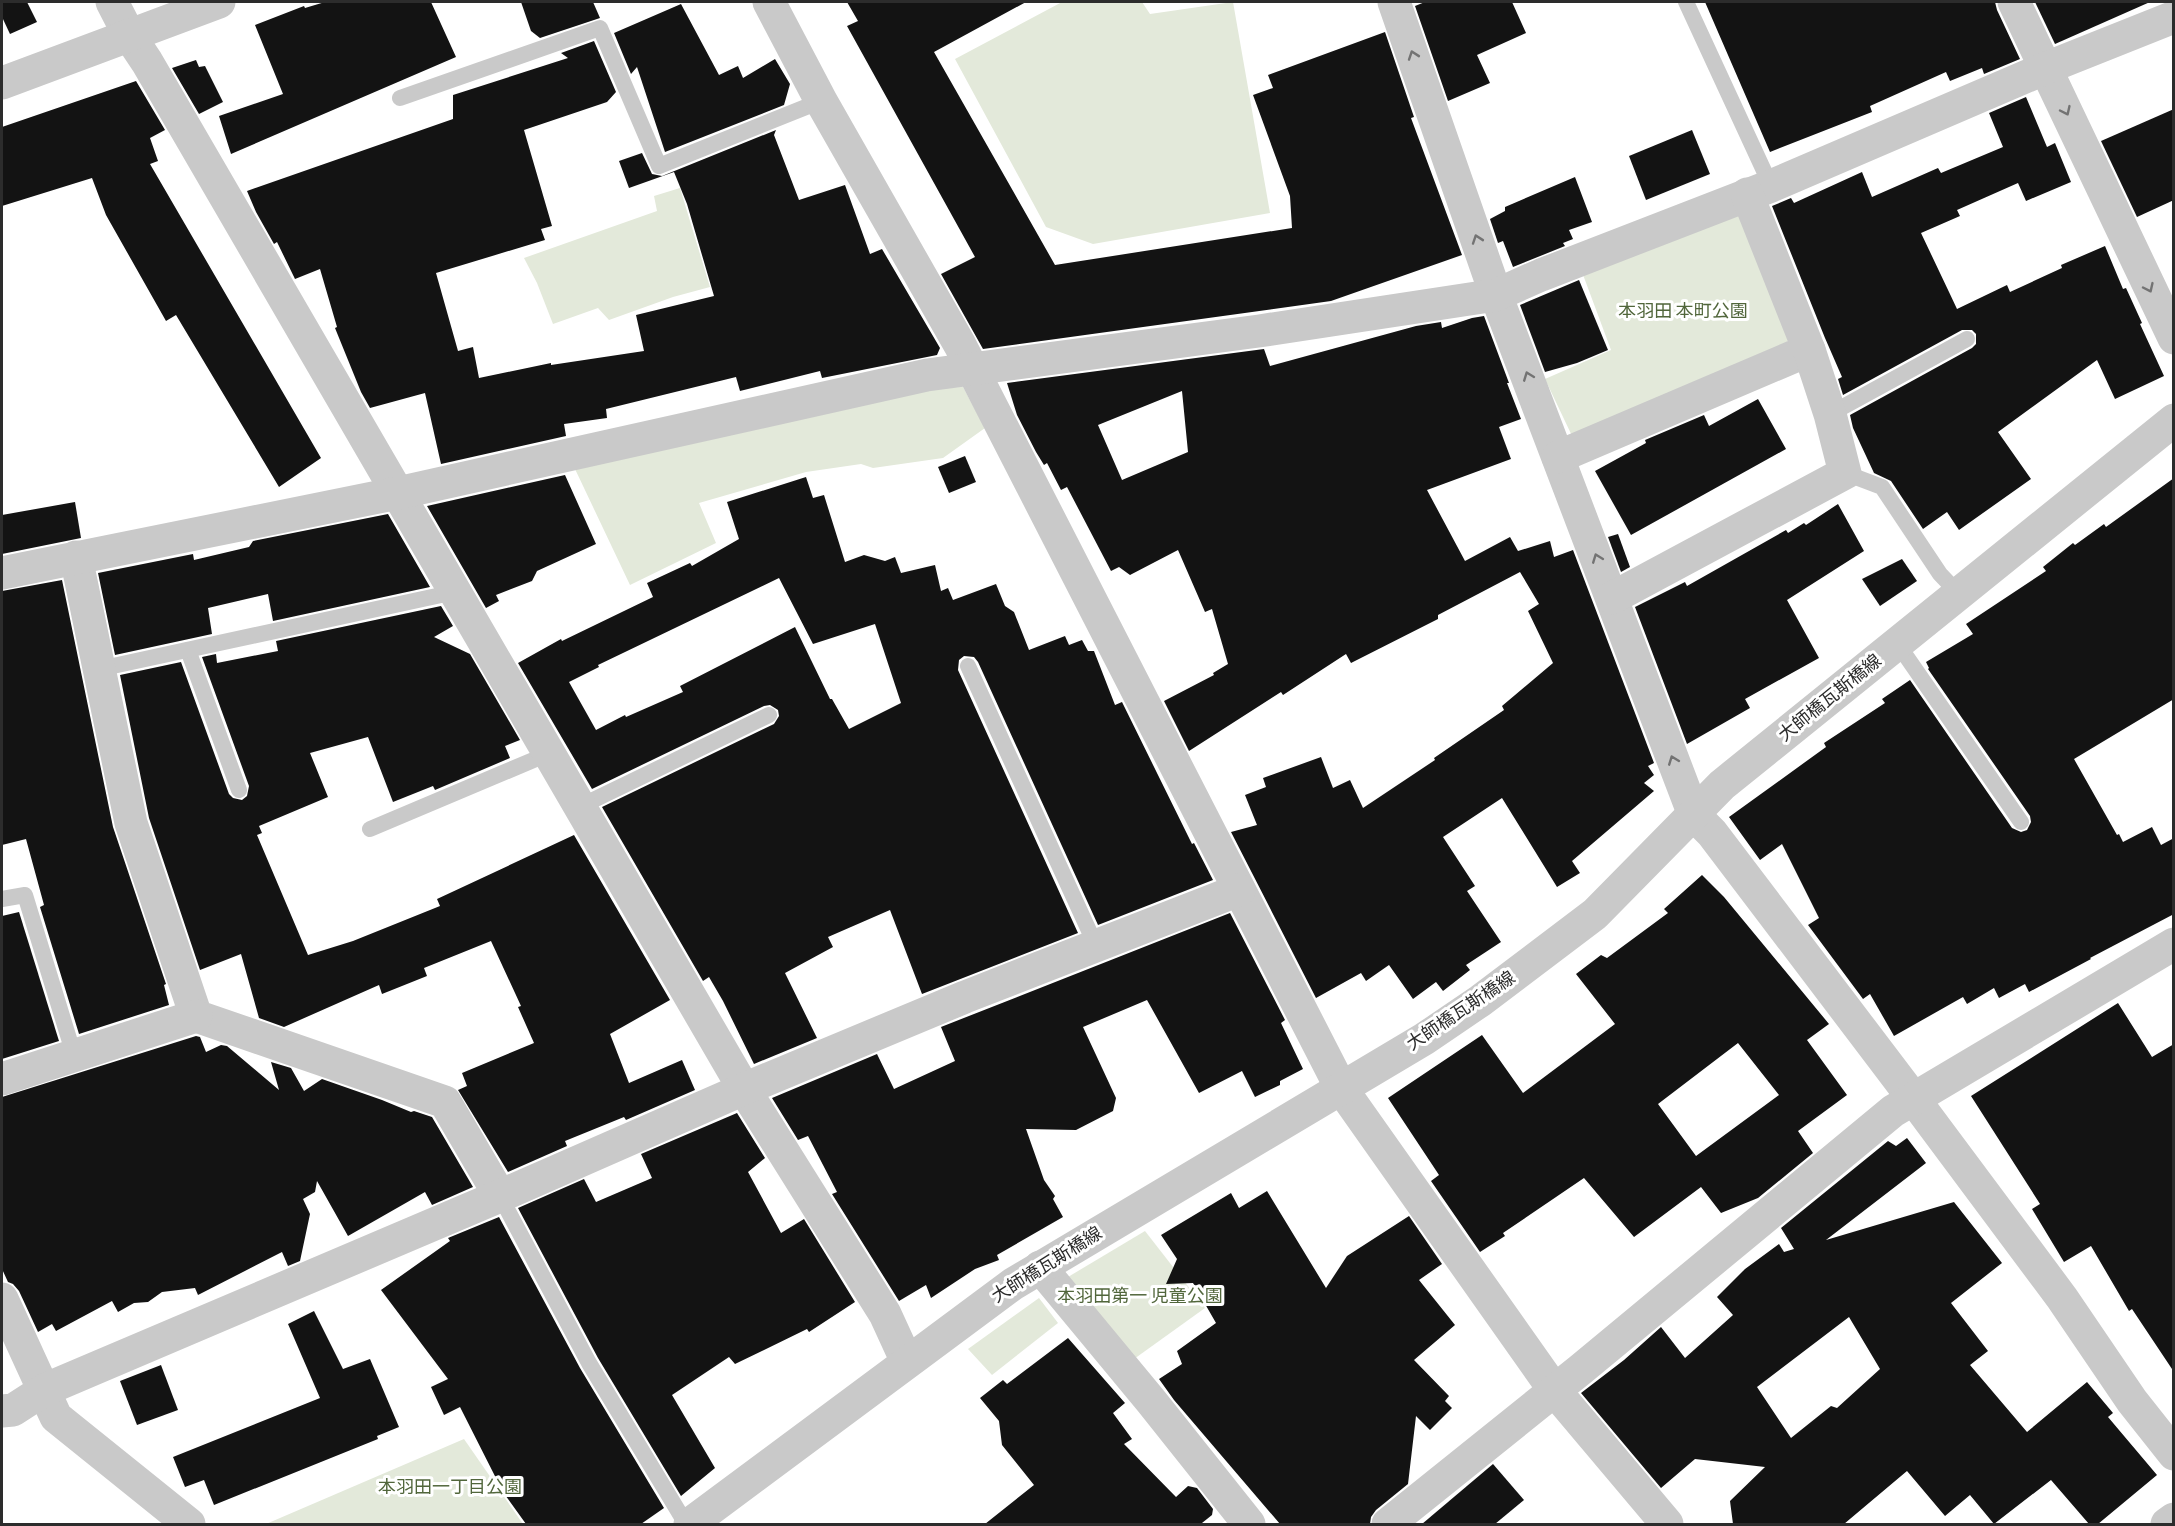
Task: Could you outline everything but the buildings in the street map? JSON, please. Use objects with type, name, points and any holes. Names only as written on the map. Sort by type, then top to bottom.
[{"type":"street","points":[[112,2],[129,36],[153,72],[744,1089],[885,1314],[907,1362]]},
{"type":"street","points":[[769,2],[821,101],[973,370],[1341,1088],[1555,1391],[1667,1524]]},
{"type":"street","points":[[1394,2],[1496,295],[1694,815],[1712,833],[1913,1098],[2062,1298],[2132,1401],[2174,1454]]},
{"type":"street","points":[[2014,2],[2174,338]]},
{"type":"street","points":[[2,83],[129,36],[205,4]]},
{"type":"street","points":[[2,573],[398,493],[927,375],[1259,331],[1496,295],[1759,190],[2046,68],[2174,18]]},
{"type":"street","points":[[1612,598],[1845,473],[1830,414],[1759,190]]},
{"type":"street","points":[[1558,457],[1809,350]]},
{"type":"street","name":"大師橋瓦斯橋線","points":[[688,1524],[1013,1284],[1424,1039],[1480,1001],[1595,914],[1722,785],[2174,420]]},
{"type":"street","points":[[76,557],[131,823],[196,1016]]},
{"type":"street","points":[[2,1411],[13,1410],[44,1390],[500,1196],[744,1089],[965,997],[1239,890]]},
{"type":"street","points":[[1388,1524],[1555,1391],[1885,1118],[1913,1098],[2174,944]]},
{"type":"street","points":[[2,1078],[196,1016],[445,1102],[500,1196]]},
{"type":"street","points":[[1040,1267],[1249,1524]]},
{"type":"street","points":[[2,1299],[56,1417],[189,1524]]},
{"type":"street","points":[[2167,1524],[2174,1519]]},
{"type":"lane","points":[[1686,2],[1759,190]]},
{"type":"lane","points":[[400,98],[600,28],[660,166],[821,101]]},
{"type":"lane","points":[[1830,414],[1967,339]]},
{"type":"lane","points":[[1845,473],[1882,487],[1940,574],[1959,594]]},
{"type":"lane","points":[[99,669],[455,592]]},
{"type":"lane","points":[[1897,643],[2022,822]]},
{"type":"lane","points":[[188,650],[239,790]]},
{"type":"lane","points":[[968,666],[1096,946]]},
{"type":"lane","points":[[581,806],[769,715]]},
{"type":"lane","points":[[370,829],[550,753]]},
{"type":"lane","points":[[2,899],[26,895],[74,1055]]},
{"type":"lane","points":[[500,1196],[589,1363],[688,1524]]},
{"type":"green space","points":[[1062,2],[1142,2],[1150,14],[1233,2],[1270,213],[1093,244],[1046,227],[955,59]]},
{"type":"green space","points":[[680,188],[710,287],[673,297],[609,320],[598,308],[553,324],[537,283],[524,258],[657,211],[654,196]]},
{"type":"green space","name":"本羽田 本町公園","points":[[1738,212],[1793,331],[1786,344],[1573,438],[1545,379],[1611,350],[1582,272]]},
{"type":"green space","points":[[963,387],[985,428],[943,458],[873,468],[861,464],[806,472],[699,503],[716,543],[630,585],[575,469],[928,388]]},
{"type":"green space","name":"本羽田第一 児童公園","points":[[1145,1231],[1205,1308],[1134,1359],[1068,1277]]},
{"type":"green space","points":[[1039,1298],[1058,1323],[992,1375],[968,1349]]},
{"type":"green space","name":"本羽田一丁目公園","points":[[464,1439],[523,1524],[266,1524]]}]
